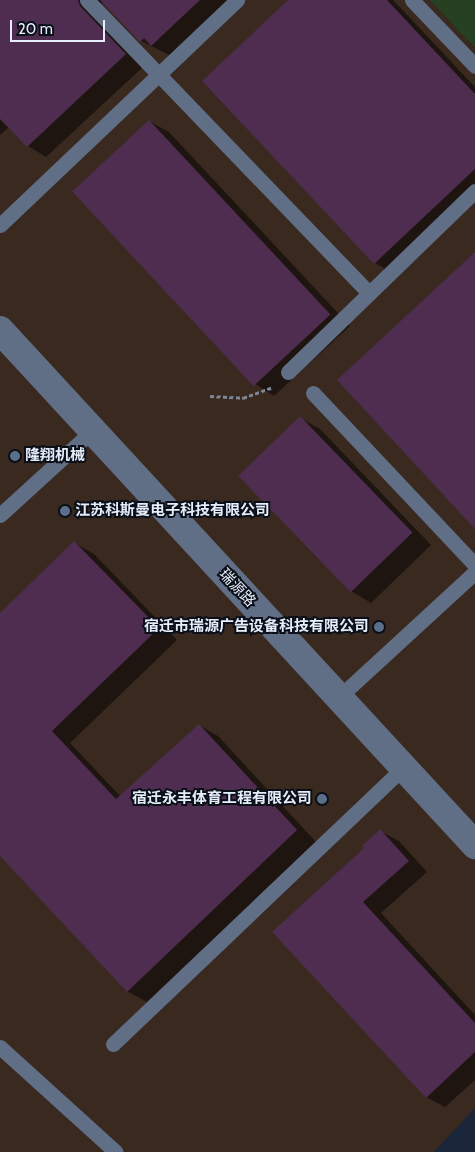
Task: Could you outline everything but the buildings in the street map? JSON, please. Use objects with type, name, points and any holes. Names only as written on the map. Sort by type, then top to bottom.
[{"type":"street","name":"瑞源路","points":[[0,330],[402,769],[475,845]]},
{"type":"lane","points":[[87,0],[369,294]]},
{"type":"lane","points":[[0,225],[237,0]]},
{"type":"lane","points":[[412,0],[475,66]]},
{"type":"lane","points":[[288,372],[475,191]]},
{"type":"lane","points":[[313,393],[475,565]]},
{"type":"lane","points":[[0,515],[92,431]]},
{"type":"lane","points":[[338,698],[475,572]]},
{"type":"lane","points":[[113,1044],[402,769]]},
{"type":"lane","points":[[0,1047],[116,1152]]},
{"type":"path","points":[[210,396],[243,398],[267,392],[288,372]]},
{"type":"shaded area","points":[[0,0],[430,0],[475,48],[475,1108],[434,1152],[0,1152]]},
{"type":"green space","points":[[430,0],[475,0],[475,48]]},
{"type":"place","name":"隆翔机械","points":[[15,456]]},
{"type":"place","name":"江苏科斯曼电子科技有限公司","points":[[65,511]]},
{"type":"place","name":"宿迁市瑞源广告设备科技有限公司","points":[[379,627]]},
{"type":"place","name":"宿迁永丰体育工程有限公司","points":[[322,799]]}]
